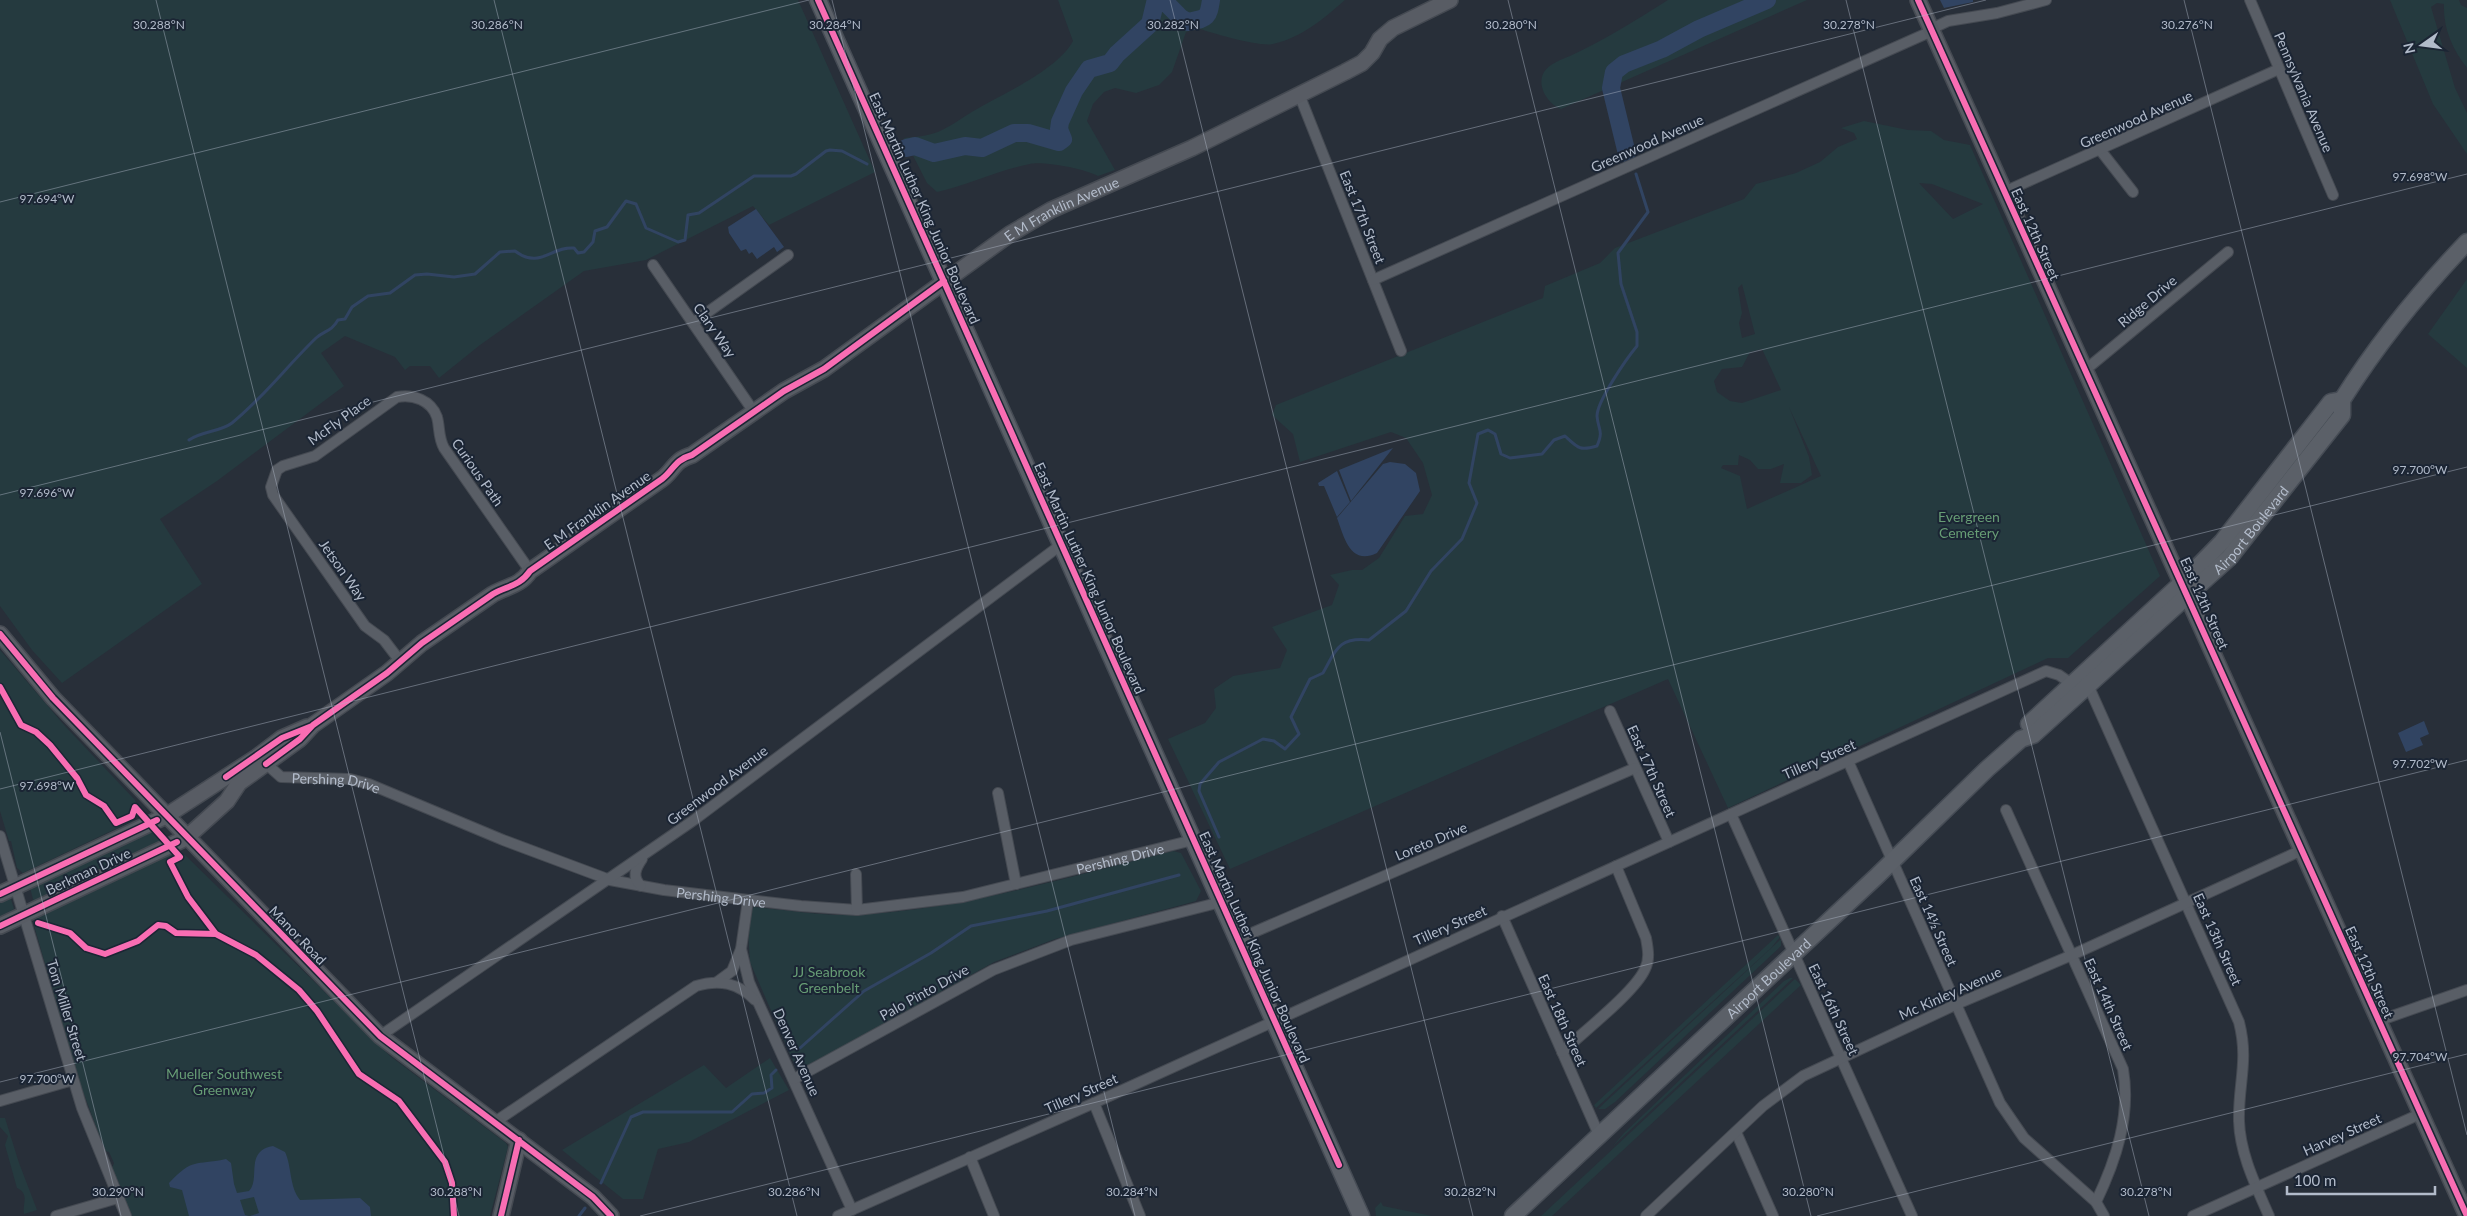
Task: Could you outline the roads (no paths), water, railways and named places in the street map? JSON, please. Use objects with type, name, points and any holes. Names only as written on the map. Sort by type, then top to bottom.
[{"type":"main road","name":"East Martin Luther King Junior Boulevard","points":[[818,0],[1361,1216]]},
{"type":"main road","name":"Airport Boulevard","points":[[2021,739],[2026,727],[2072,684],[2186,589],[2229,558],[2342,415],[2342,400],[2418,296],[2467,242]]},
{"type":"main road","name":"Airport Boulevard","points":[[1513,1216],[1794,954],[1987,769],[2021,739],[2033,735],[2175,606],[2186,589]]},
{"type":"street","name":"E M Franklin Avenue","points":[[262,760],[300,739],[313,725],[388,673],[422,643],[504,588],[507,581],[514,575],[530,571],[668,474],[682,469],[688,464],[692,455],[784,390],[824,369],[1010,234],[1050,210],[1192,148],[1362,63],[1372,53],[1380,39],[1393,28],[1450,0]]},
{"type":"street","name":"East 12th Street","points":[[1918,0],[2084,371],[2186,589],[2378,1022],[2467,1216]]},
{"type":"street","name":"Greenwood Avenue","points":[[1373,280],[1948,21],[1997,13],[2046,0]]},
{"type":"street","name":"Pennsylvania Avenue","points":[[2250,0],[2333,195]]},
{"type":"street","name":"Greenwood Avenue","points":[[2004,192],[2101,151],[2279,69]]},
{"type":"street","name":"East 17th Street","points":[[1299,94],[1400,351]]},
{"type":"street","points":[[2101,151],[2133,192]]},
{"type":"street","name":"Ridge Drive","points":[[2084,371],[2228,252]]},
{"type":"street","points":[[694,322],[788,255]]},
{"type":"street","name":"Clary Way","points":[[653,265],[694,322],[754,412]]},
{"type":"street","name":"McFly Place","points":[[271,487],[277,470],[283,466],[316,456],[387,402],[406,395]]},
{"type":"street","name":"Curious Path","points":[[406,395],[421,399],[434,412],[437,418],[439,437],[444,448],[530,571]]},
{"type":"street","name":"Jetson Way","points":[[271,487],[274,495],[365,626],[384,640],[400,661]]},
{"type":"street","name":"Greenwood Avenue","points":[[380,1036],[610,880],[1062,544]]},
{"type":"street","name":"Manor Road","points":[[0,634],[53,698],[186,838],[380,1036],[593,1197],[611,1216]]},
{"type":"street","name":"Tillery Street","points":[[838,1216],[1094,1103],[1502,916],[2046,671],[2060,674],[2072,684]]},
{"type":"street","name":"East 13th Street","points":[[2088,685],[2234,1007],[2243,1036],[2245,1063],[2239,1122],[2242,1143],[2256,1188],[2269,1216]]},
{"type":"street","name":"East 17th Street","points":[[1610,711],[1669,842]]},
{"type":"street","points":[[166,816],[262,760]]},
{"type":"street","points":[[186,838],[227,802],[240,783],[262,760]]},
{"type":"street","name":"Pershing Drive","points":[[262,760],[280,776],[350,779],[369,784],[397,794],[502,840],[610,880],[641,886],[801,906],[857,910],[963,897],[1193,840]]},
{"type":"street","name":"East 14½ Street","points":[[1848,761],[2000,1103],[2024,1138],[2096,1202]]},
{"type":"street","name":"Loreto Drive","points":[[1238,939],[1635,768]]},
{"type":"street","points":[[998,793],[1016,884]]},
{"type":"street","name":"East 14th Street","points":[[2006,810],[2123,1069],[2126,1086],[2126,1107],[2122,1129],[2111,1169],[2096,1202]]},
{"type":"street","name":"East 16th Street","points":[[1731,814],[1912,1216]]},
{"type":"street","name":"Berkman Drive","points":[[0,894],[166,816]]},
{"type":"street","name":"Tom Miller Street","points":[[0,836],[73,1080],[126,1216]]},
{"type":"street","name":"Berkman Drive","points":[[0,926],[186,838]]},
{"type":"street","name":"Mc Kinley Avenue","points":[[1646,1216],[1736,1132],[1794,1082],[1842,1057],[1957,1004],[2072,955],[2302,850]]},
{"type":"street","points":[[641,886],[636,880],[635,872],[643,856]]},
{"type":"street","points":[[1562,1052],[1634,985],[1646,968],[1649,951],[1644,929],[1616,866]]},
{"type":"street","points":[[856,874],[857,910]]},
{"type":"street","name":"Denver Avenue","points":[[748,900],[741,948],[750,982],[852,1210]]},
{"type":"street","name":"Palo Pinto Drive","points":[[794,1079],[993,970],[1071,940],[1221,902]]},
{"type":"street","name":"East 18th Street","points":[[1502,916],[1599,1135]]},
{"type":"street","points":[[717,982],[732,971],[741,948]]},
{"type":"street","points":[[494,1122],[696,986],[717,982],[736,985],[746,991],[760,1004]]},
{"type":"street","points":[[2378,1022],[2467,990]]},
{"type":"street","points":[[0,1101],[73,1080]]},
{"type":"street","points":[[1094,1103],[1140,1216]]},
{"type":"street","name":"Harvey Street","points":[[2193,1216],[2420,1114]]},
{"type":"street","points":[[1736,1132],[1774,1216]]},
{"type":"street","points":[[501,1216],[519,1140]]},
{"type":"street","points":[[970,1157],[994,1216]]},
{"type":"street","points":[[56,1216],[118,1198]]},
{"type":"street","points":[[2096,1202],[2104,1216]]},
{"type":"water","points":[[1940,0],[1973,0],[1973,2],[1944,8]]},
{"type":"water","points":[[756,209],[784,247],[777,252],[774,247],[757,259],[752,252],[749,254],[746,249],[741,251],[729,233],[728,227]]},
{"type":"water","points":[[1393,448],[1351,501],[1339,470]]},
{"type":"water","points":[[1390,462],[1405,464],[1416,473],[1420,491],[1377,553],[1360,556],[1350,548],[1337,518],[1383,464]]},
{"type":"water","points":[[1337,471],[1350,502],[1337,517],[1324,486],[1319,486],[1318,483]]},
{"type":"water","points":[[2424,721],[2429,734],[2420,738],[2423,745],[2406,752],[2398,733]]},
{"type":"water","points":[[273,1146],[285,1152],[292,1183],[300,1200],[360,1198],[370,1207],[371,1216],[250,1216],[259,1213],[254,1197],[240,1200],[245,1215],[249,1216],[189,1216],[182,1190],[170,1187],[169,1183],[190,1166],[226,1159],[231,1163],[237,1193],[249,1191],[254,1180],[256,1159],[259,1153]]},
{"type":"waterway","points":[[906,148],[915,146],[934,153],[965,146],[982,148],[1014,133],[1028,133],[1059,142],[1063,139],[1059,129],[1060,122],[1074,91],[1089,69],[1110,63],[1117,54],[1150,24],[1155,3],[1164,1],[1181,18],[1188,22],[1206,17],[1211,0]]},
{"type":"waterway","points":[[1627,154],[1611,88],[1614,72],[1624,64],[1662,49],[1699,29],[1767,0]]},
{"type":"waterway","points":[[189,440],[232,423],[254,403],[316,338],[330,329],[338,320],[345,319],[352,307],[368,296],[390,293],[415,275],[427,274],[454,277],[475,274],[500,252],[515,251],[532,258],[539,258],[566,248],[574,248],[578,253],[584,252],[593,242],[595,231],[607,227],[626,201],[636,204],[646,228],[678,242],[685,240],[688,215],[699,213],[754,176],[791,176],[830,150],[842,151],[867,164]]},
{"type":"waterway","points":[[1219,837],[1199,791],[1200,784],[1219,762],[1263,739],[1274,741],[1285,749],[1299,734],[1291,717],[1310,679],[1323,673],[1335,652],[1344,643],[1369,640],[1406,611],[1431,571],[1462,539],[1477,503],[1469,483],[1478,434],[1488,430],[1495,434],[1501,454],[1510,458],[1542,454],[1554,440],[1565,436],[1582,448],[1597,446],[1600,433],[1597,416],[1598,409],[1613,380],[1637,346],[1637,332],[1621,284],[1618,253],[1648,212],[1636,174]]},
{"type":"waterway","points":[[800,1048],[864,991],[931,953],[971,926],[1047,911],[1179,875]]},
{"type":"waterway","points":[[601,1183],[631,1117],[643,1112],[732,1112],[752,1094],[764,1093],[772,1088],[771,1075],[776,1070]]},
{"type":"waterway","points":[[579,1216],[585,1208]]},
{"type":"park label","name":"Evergreen Cemetery","points":[[1969,524]]},
{"type":"park label","name":"JJ Seabrook Greenbelt","points":[[829,980]]},
{"type":"park label","name":"Mueller Southwest Greenway","points":[[224,1082]]}]
